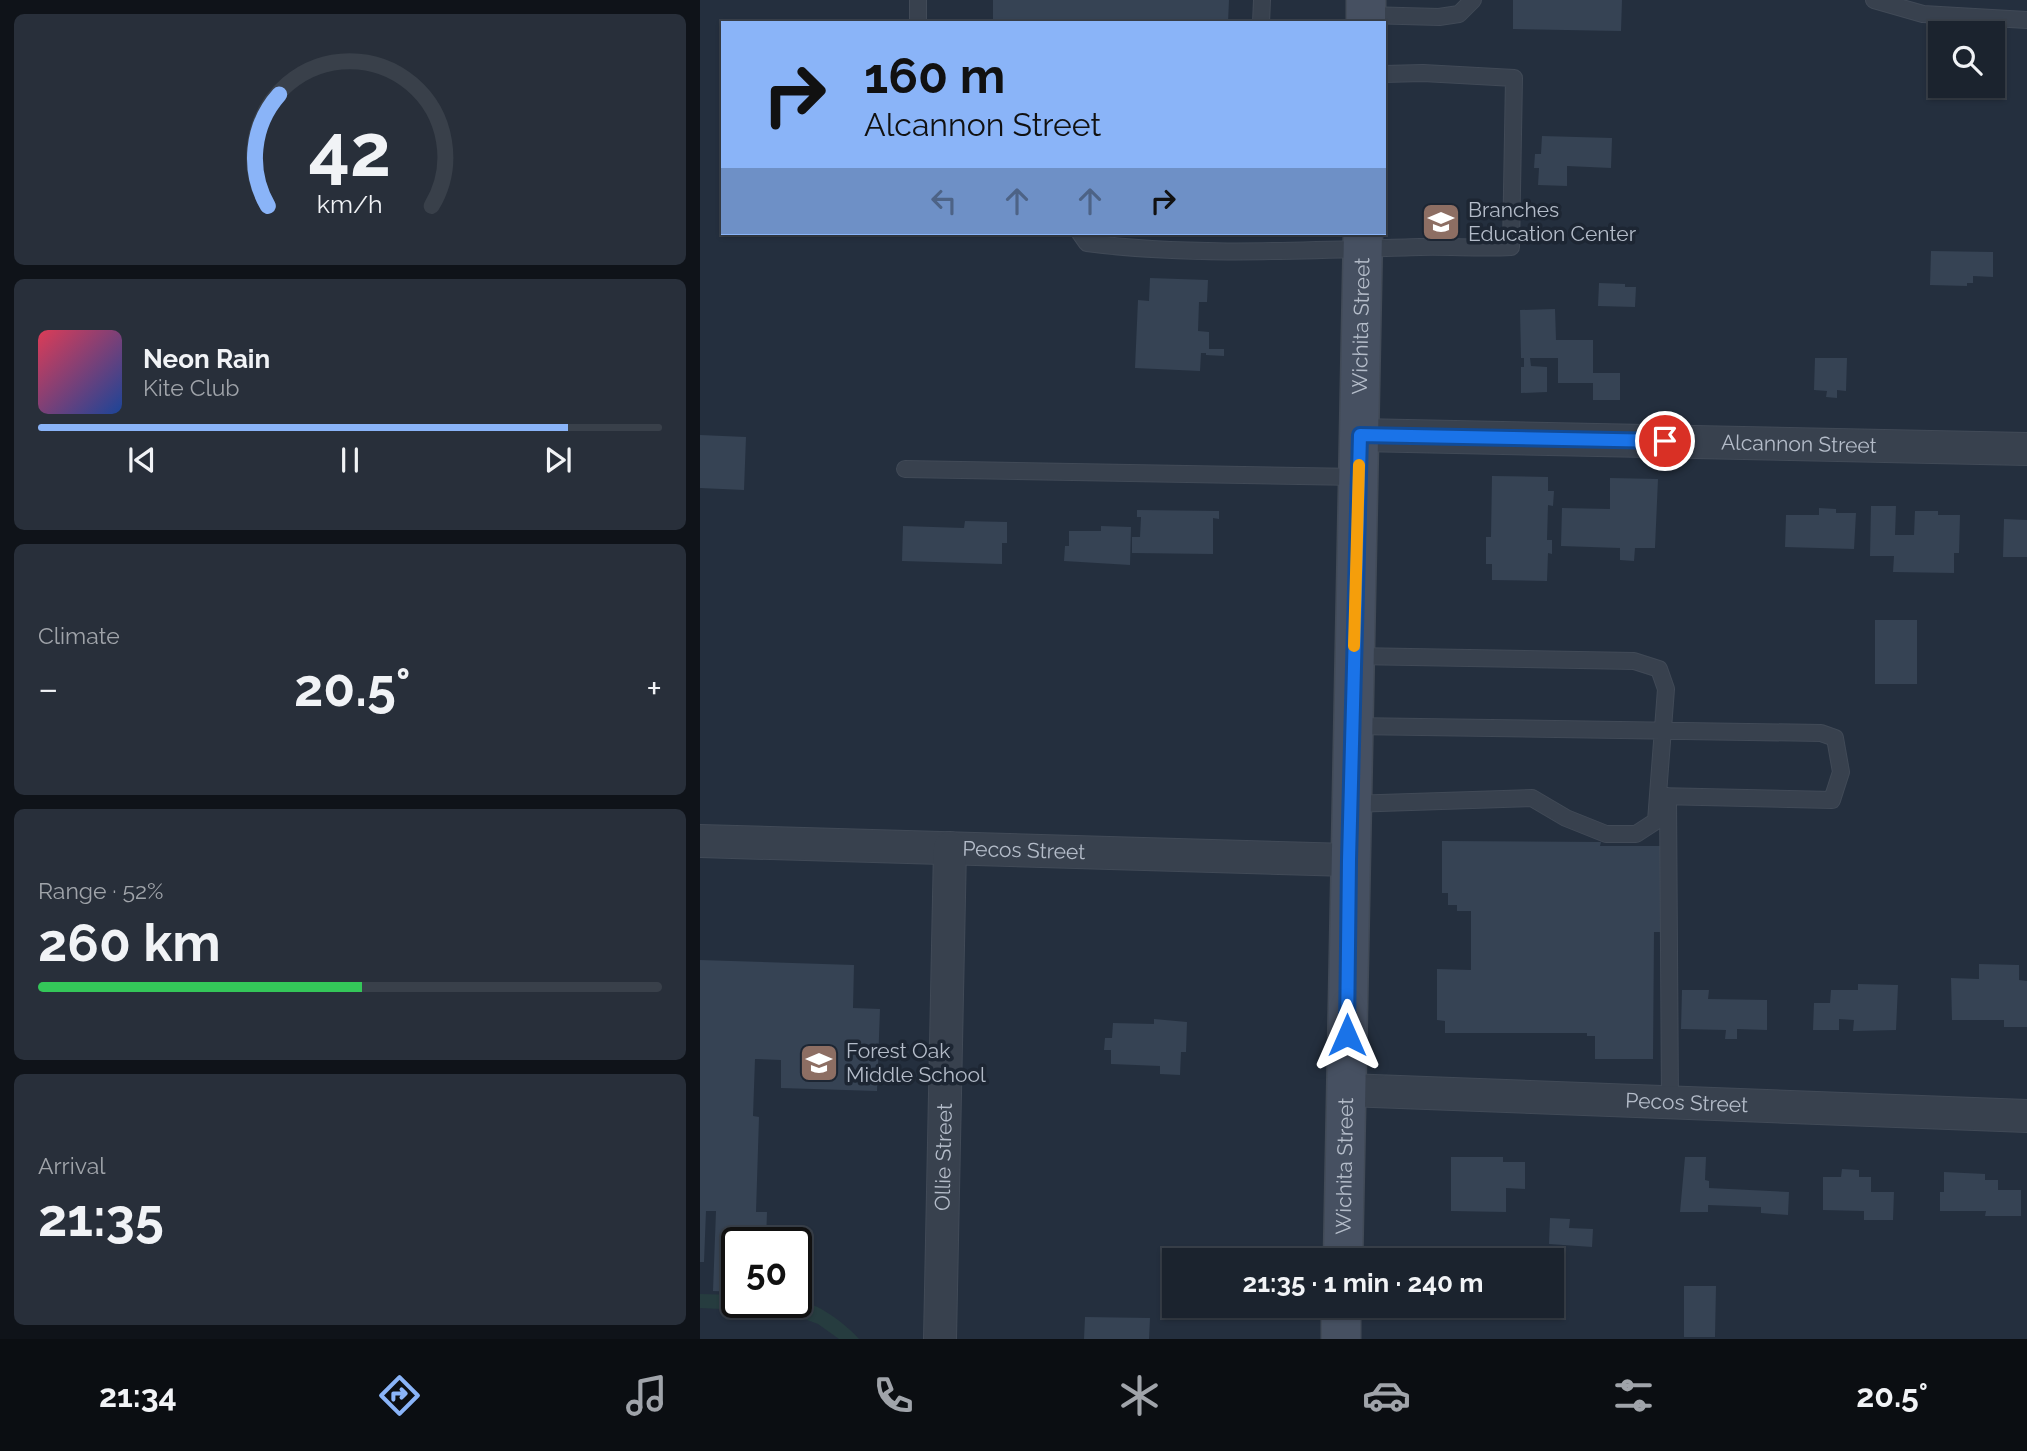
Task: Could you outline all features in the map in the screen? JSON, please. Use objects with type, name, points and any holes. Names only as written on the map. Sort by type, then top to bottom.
[{"type":"main road","name":"Wichita Street","points":[[1343,1248],[1362,241]]},
{"type":"main road","points":[[1341,1318],[1341,1339]]},
{"type":"street","name":"Alcannon Street","points":[[1360,435],[2027,449]]},
{"type":"street","name":"Pecos Street","points":[[700,841],[1349,860]]},
{"type":"street","name":"Ollie Street","points":[[940,1339],[950,848]]},
{"type":"street","name":"Pecos Street","points":[[1347,1090],[2027,1116]]},
{"type":"lane","points":[[918,0],[918,21]]},
{"type":"lane","points":[[1261,21],[1262,0]]},
{"type":"lane","points":[[1366,13],[1439,17],[1459,14],[1473,0]]},
{"type":"lane","points":[[1874,0],[1923,14],[2027,20]]},
{"type":"lane","points":[[1081,235],[1087,243],[1127,249],[1362,241],[1421,247],[1511,247],[1514,78],[1423,73],[1386,74]]},
{"type":"lane","points":[[905,469],[1358,477]]},
{"type":"lane","points":[[1354,656],[1634,661],[1659,669],[1665,689],[1663,796],[1670,1103]]},
{"type":"lane","points":[[1352,726],[1821,733],[1835,738],[1841,772],[1832,800],[1663,796]]},
{"type":"lane","points":[[1350,804],[1532,798],[1566,818],[1606,834],[1636,834],[1656,821],[1663,796]]},
{"type":"green space","points":[[700,1294],[721,1295],[721,1309],[700,1308]]},
{"type":"green space","points":[[812,1305],[831,1315],[859,1339],[839,1339],[818,1324],[802,1318],[812,1318]]},
{"type":"building","points":[[993,0],[1229,0],[1228,21],[993,20]]},
{"type":"building","points":[[1513,0],[1622,0],[1621,31],[1513,29]]},
{"type":"building","points":[[1542,136],[1612,138],[1611,168],[1567,166],[1567,186],[1538,185],[1539,168],[1534,168],[1535,154],[1541,154]]},
{"type":"building","points":[[1219,235],[1278,235],[1278,237]]},
{"type":"building","points":[[1931,251],[1993,252],[1993,277],[1973,276],[1973,283],[1967,283],[1967,286],[1930,285]]},
{"type":"building","points":[[1150,278],[1208,280],[1207,302],[1199,302],[1198,331],[1209,332],[1209,349],[1224,349],[1224,356],[1201,353],[1200,371],[1135,368],[1138,300],[1149,301]]},
{"type":"building","points":[[1599,283],[1636,287],[1635,307],[1598,306]]},
{"type":"building","points":[[1555,309],[1556,340],[1593,340],[1593,373],[1620,373],[1620,400],[1593,400],[1593,383],[1558,383],[1558,358],[1530,358],[1531,366],[1547,367],[1547,392],[1521,393],[1521,367],[1524,367],[1524,358],[1521,358],[1520,310]]},
{"type":"building","points":[[1815,358],[1847,358],[1846,391],[1837,390],[1837,398],[1826,397],[1827,391],[1814,390]]},
{"type":"building","points":[[700,435],[746,437],[744,490],[700,488]]},
{"type":"building","points":[[1492,476],[1548,477],[1548,491],[1554,491],[1553,506],[1548,505],[1547,540],[1552,540],[1552,554],[1548,553],[1547,581],[1492,580],[1492,564],[1486,564],[1486,537],[1491,537]]},
{"type":"building","points":[[1610,478],[1658,479],[1655,548],[1635,548],[1634,561],[1620,560],[1620,548],[1561,546],[1562,508],[1610,509]]},
{"type":"building","points":[[1871,506],[1896,506],[1895,535],[1914,535],[1915,511],[1960,515],[1959,553],[1954,553],[1954,573],[1893,572],[1894,556],[1870,556]]},
{"type":"building","points":[[1819,508],[1836,509],[1836,513],[1856,513],[1854,549],[1785,547],[1786,515],[1819,515]]},
{"type":"building","points":[[1137,510],[1219,511],[1219,519],[1213,518],[1213,554],[1132,553],[1132,537],[1140,537],[1141,517],[1137,517]]},
{"type":"building","points":[[2004,519],[2027,520],[2027,557],[2003,557]]},
{"type":"building","points":[[965,521],[1007,522],[1007,543],[1002,543],[1002,564],[902,561],[903,526],[964,528]]},
{"type":"building","points":[[1101,526],[1131,527],[1130,565],[1064,561],[1065,546],[1069,546],[1069,531],[1101,531]]},
{"type":"building","points":[[1875,620],[1917,620],[1917,684],[1875,684]]},
{"type":"building","points":[[1442,841],[1601,842],[1600,846],[1664,846],[1664,932],[1654,932],[1653,1059],[1595,1059],[1595,1036],[1587,1036],[1587,1033],[1445,1033],[1445,1021],[1437,1020],[1437,969],[1471,970],[1471,911],[1457,911],[1457,905],[1448,905],[1448,893],[1442,893]]},
{"type":"building","points":[[700,960],[854,965],[853,1008],[880,1009],[877,1091],[781,1088],[781,1060],[755,1059],[753,1116],[759,1117],[756,1212],[767,1212],[766,1227],[721,1227],[721,1291],[713,1291],[716,1211],[706,1211],[704,1262],[700,1262]]},
{"type":"building","points":[[1979,964],[2019,965],[2019,980],[2027,981],[2027,1027],[2004,1027],[2004,1020],[1952,1020],[1951,978],[1979,979]]},
{"type":"building","points":[[1858,984],[1898,985],[1896,1030],[1853,1031],[1854,1020],[1839,1019],[1839,1030],[1813,1030],[1814,1003],[1830,1003],[1831,990],[1858,990]]},
{"type":"building","points":[[1682,990],[1709,990],[1708,999],[1767,1000],[1767,1030],[1737,1029],[1737,1039],[1725,1039],[1726,1030],[1681,1029]]},
{"type":"building","points":[[1154,1019],[1187,1022],[1186,1052],[1181,1052],[1180,1075],[1160,1074],[1160,1066],[1111,1064],[1111,1050],[1104,1050],[1105,1038],[1112,1038],[1113,1023],[1154,1024]]},
{"type":"building","points":[[1451,1157],[1503,1157],[1503,1162],[1525,1162],[1525,1189],[1506,1188],[1506,1212],[1451,1211]]},
{"type":"building","points":[[1685,1157],[1706,1157],[1705,1180],[1709,1181],[1709,1188],[1789,1192],[1788,1215],[1761,1213],[1761,1207],[1708,1205],[1708,1212],[1680,1212]]},
{"type":"building","points":[[1842,1169],[1859,1170],[1859,1177],[1871,1177],[1871,1192],[1894,1192],[1893,1220],[1864,1220],[1864,1211],[1823,1210],[1823,1177],[1841,1177]]},
{"type":"building","points":[[1944,1172],[1985,1174],[1985,1180],[1998,1180],[1998,1190],[2021,1190],[2021,1216],[1985,1216],[1986,1211],[1940,1211]]},
{"type":"building","points":[[1550,1218],[1570,1219],[1569,1228],[1593,1229],[1592,1247],[1549,1244]]},
{"type":"building","points":[[1684,1286],[1716,1286],[1715,1337],[1684,1337]]},
{"type":"building","points":[[1085,1317],[1150,1318],[1149,1339],[1084,1339]]},
{"type":"slow traffic","points":[[1354,646],[1359,465]]},
{"type":"place","name":"Branches Education Center","points":[[1441,222]]},
{"type":"place","name":"Forest Oak Middle School","points":[[819,1063]]},
{"type":"route","points":[[1347,1035],[1360,435],[1665,441]]}]
